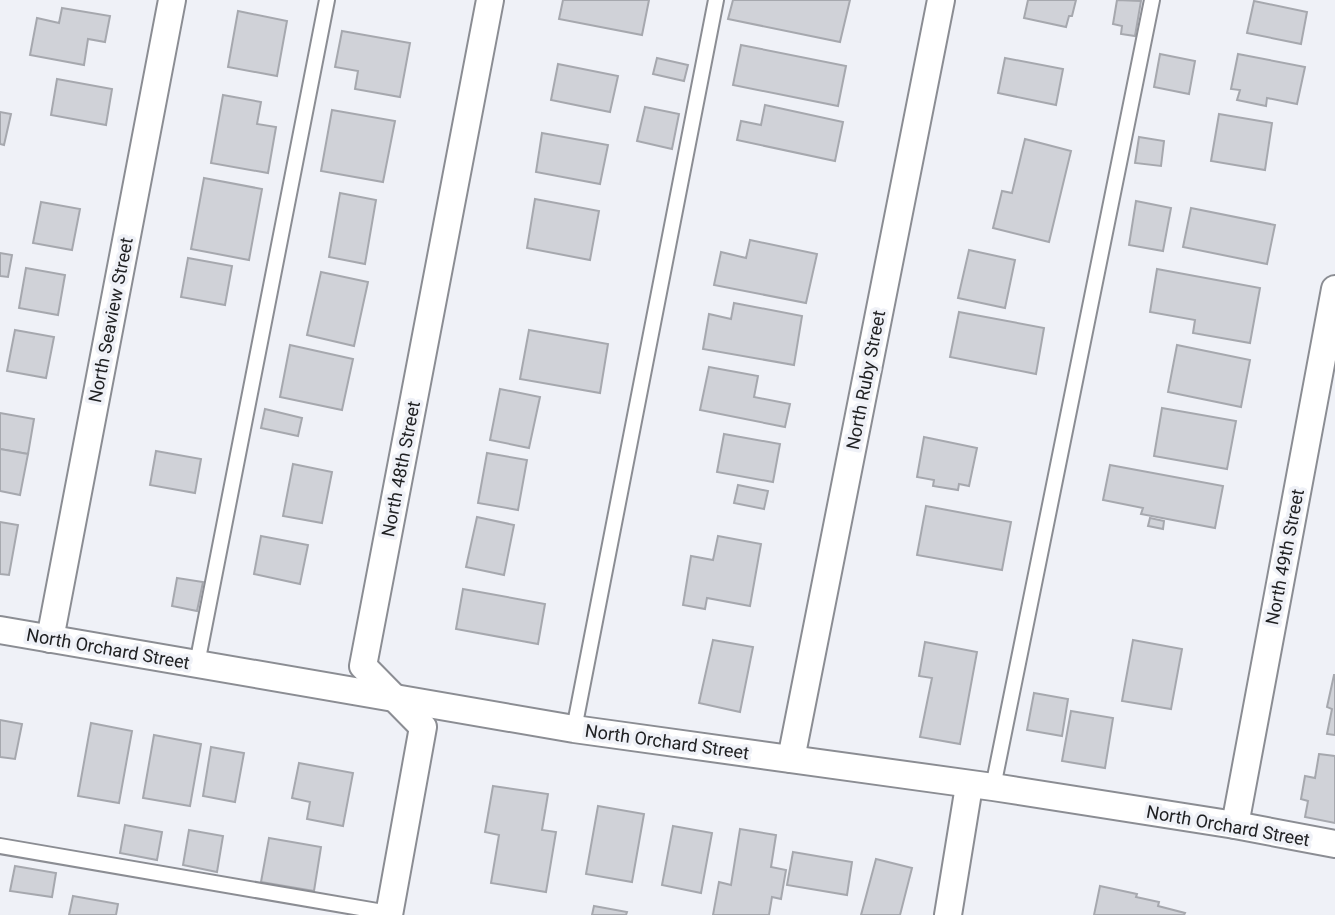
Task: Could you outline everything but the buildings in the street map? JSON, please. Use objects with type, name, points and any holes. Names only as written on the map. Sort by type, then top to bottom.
[{"type":"street","name":"North Seaview Street","points":[[50,639],[172,0]]},
{"type":"street","name":"North 48th Street","points":[[389,914],[423,727],[363,666],[490,0]]},
{"type":"street","name":"North Ruby Street","points":[[791,759],[941,0]]},
{"type":"street","name":"North 49th Street","points":[[1236,825],[1335,291]]},
{"type":"street","name":"North Orchard Street","points":[[0,630],[574,729],[981,786],[1236,825],[1335,844]]},
{"type":"street","points":[[948,915],[981,786]]},
{"type":"lane","points":[[197,664],[327,0]]},
{"type":"lane","points":[[574,729],[716,0]]},
{"type":"lane","points":[[981,786],[1152,0]]},
{"type":"lane","points":[[0,846],[389,914]]}]
